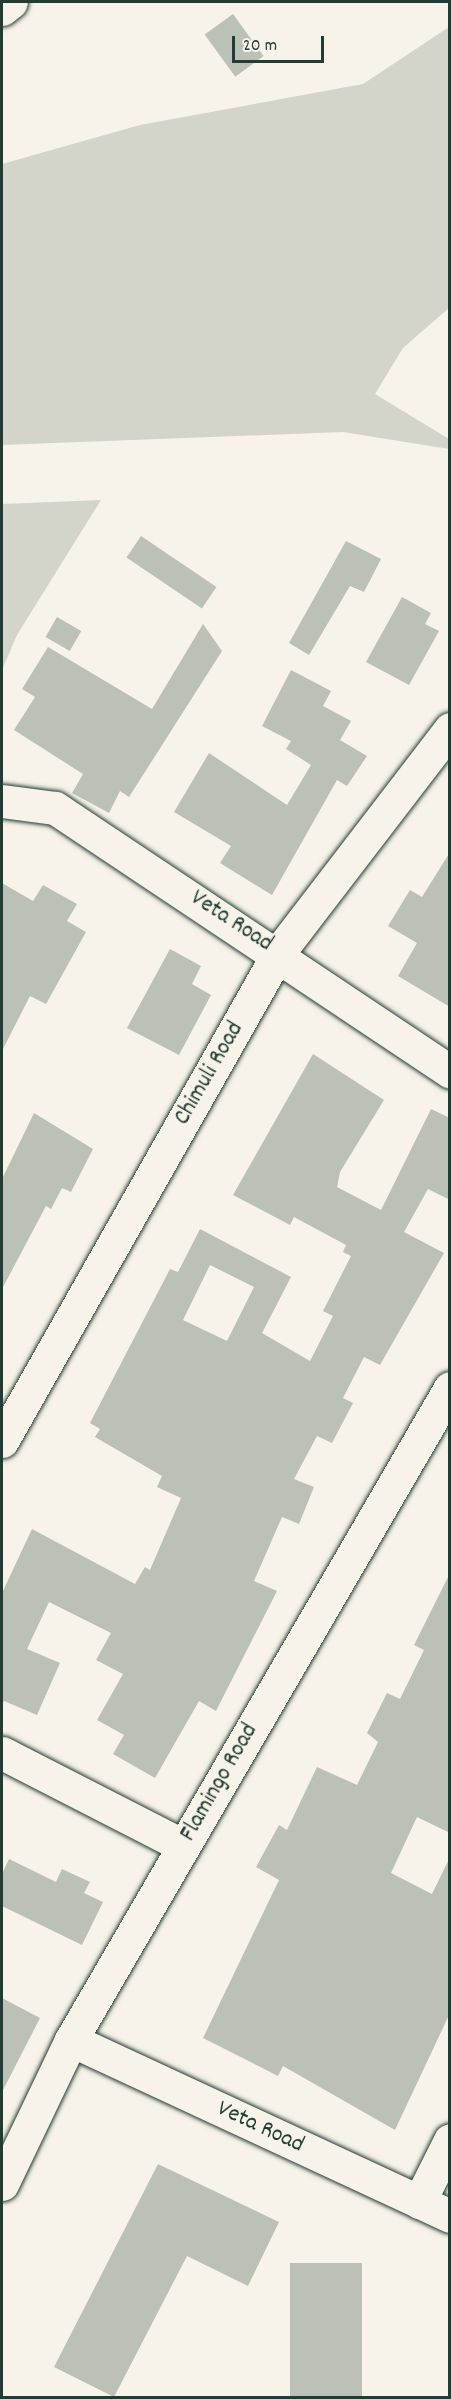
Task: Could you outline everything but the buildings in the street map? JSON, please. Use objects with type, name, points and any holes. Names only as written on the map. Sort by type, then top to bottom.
[{"type":"street","points":[[2,9],[10,2]]},
{"type":"street","name":"Chimuli Road","points":[[2,1441],[279,952],[450,729]]},
{"type":"street","name":"Veta Road","points":[[2,801],[55,808],[279,952],[450,1071]]},
{"type":"street","name":"Flamingo Road","points":[[2,2184],[71,2040],[450,1388]]},
{"type":"street","points":[[2,1753],[184,1846]]},
{"type":"street","name":"Veta Road","points":[[71,2040],[450,2216]]},
{"type":"street","points":[[419,2202],[450,2140]]},
{"type":"shaded area","points":[[449,27],[449,308],[403,348],[375,394],[449,439],[449,449],[343,432],[2,445],[2,164],[140,125],[363,84]]},
{"type":"shaded area","points":[[101,500],[17,635],[2,670],[2,504]]}]
